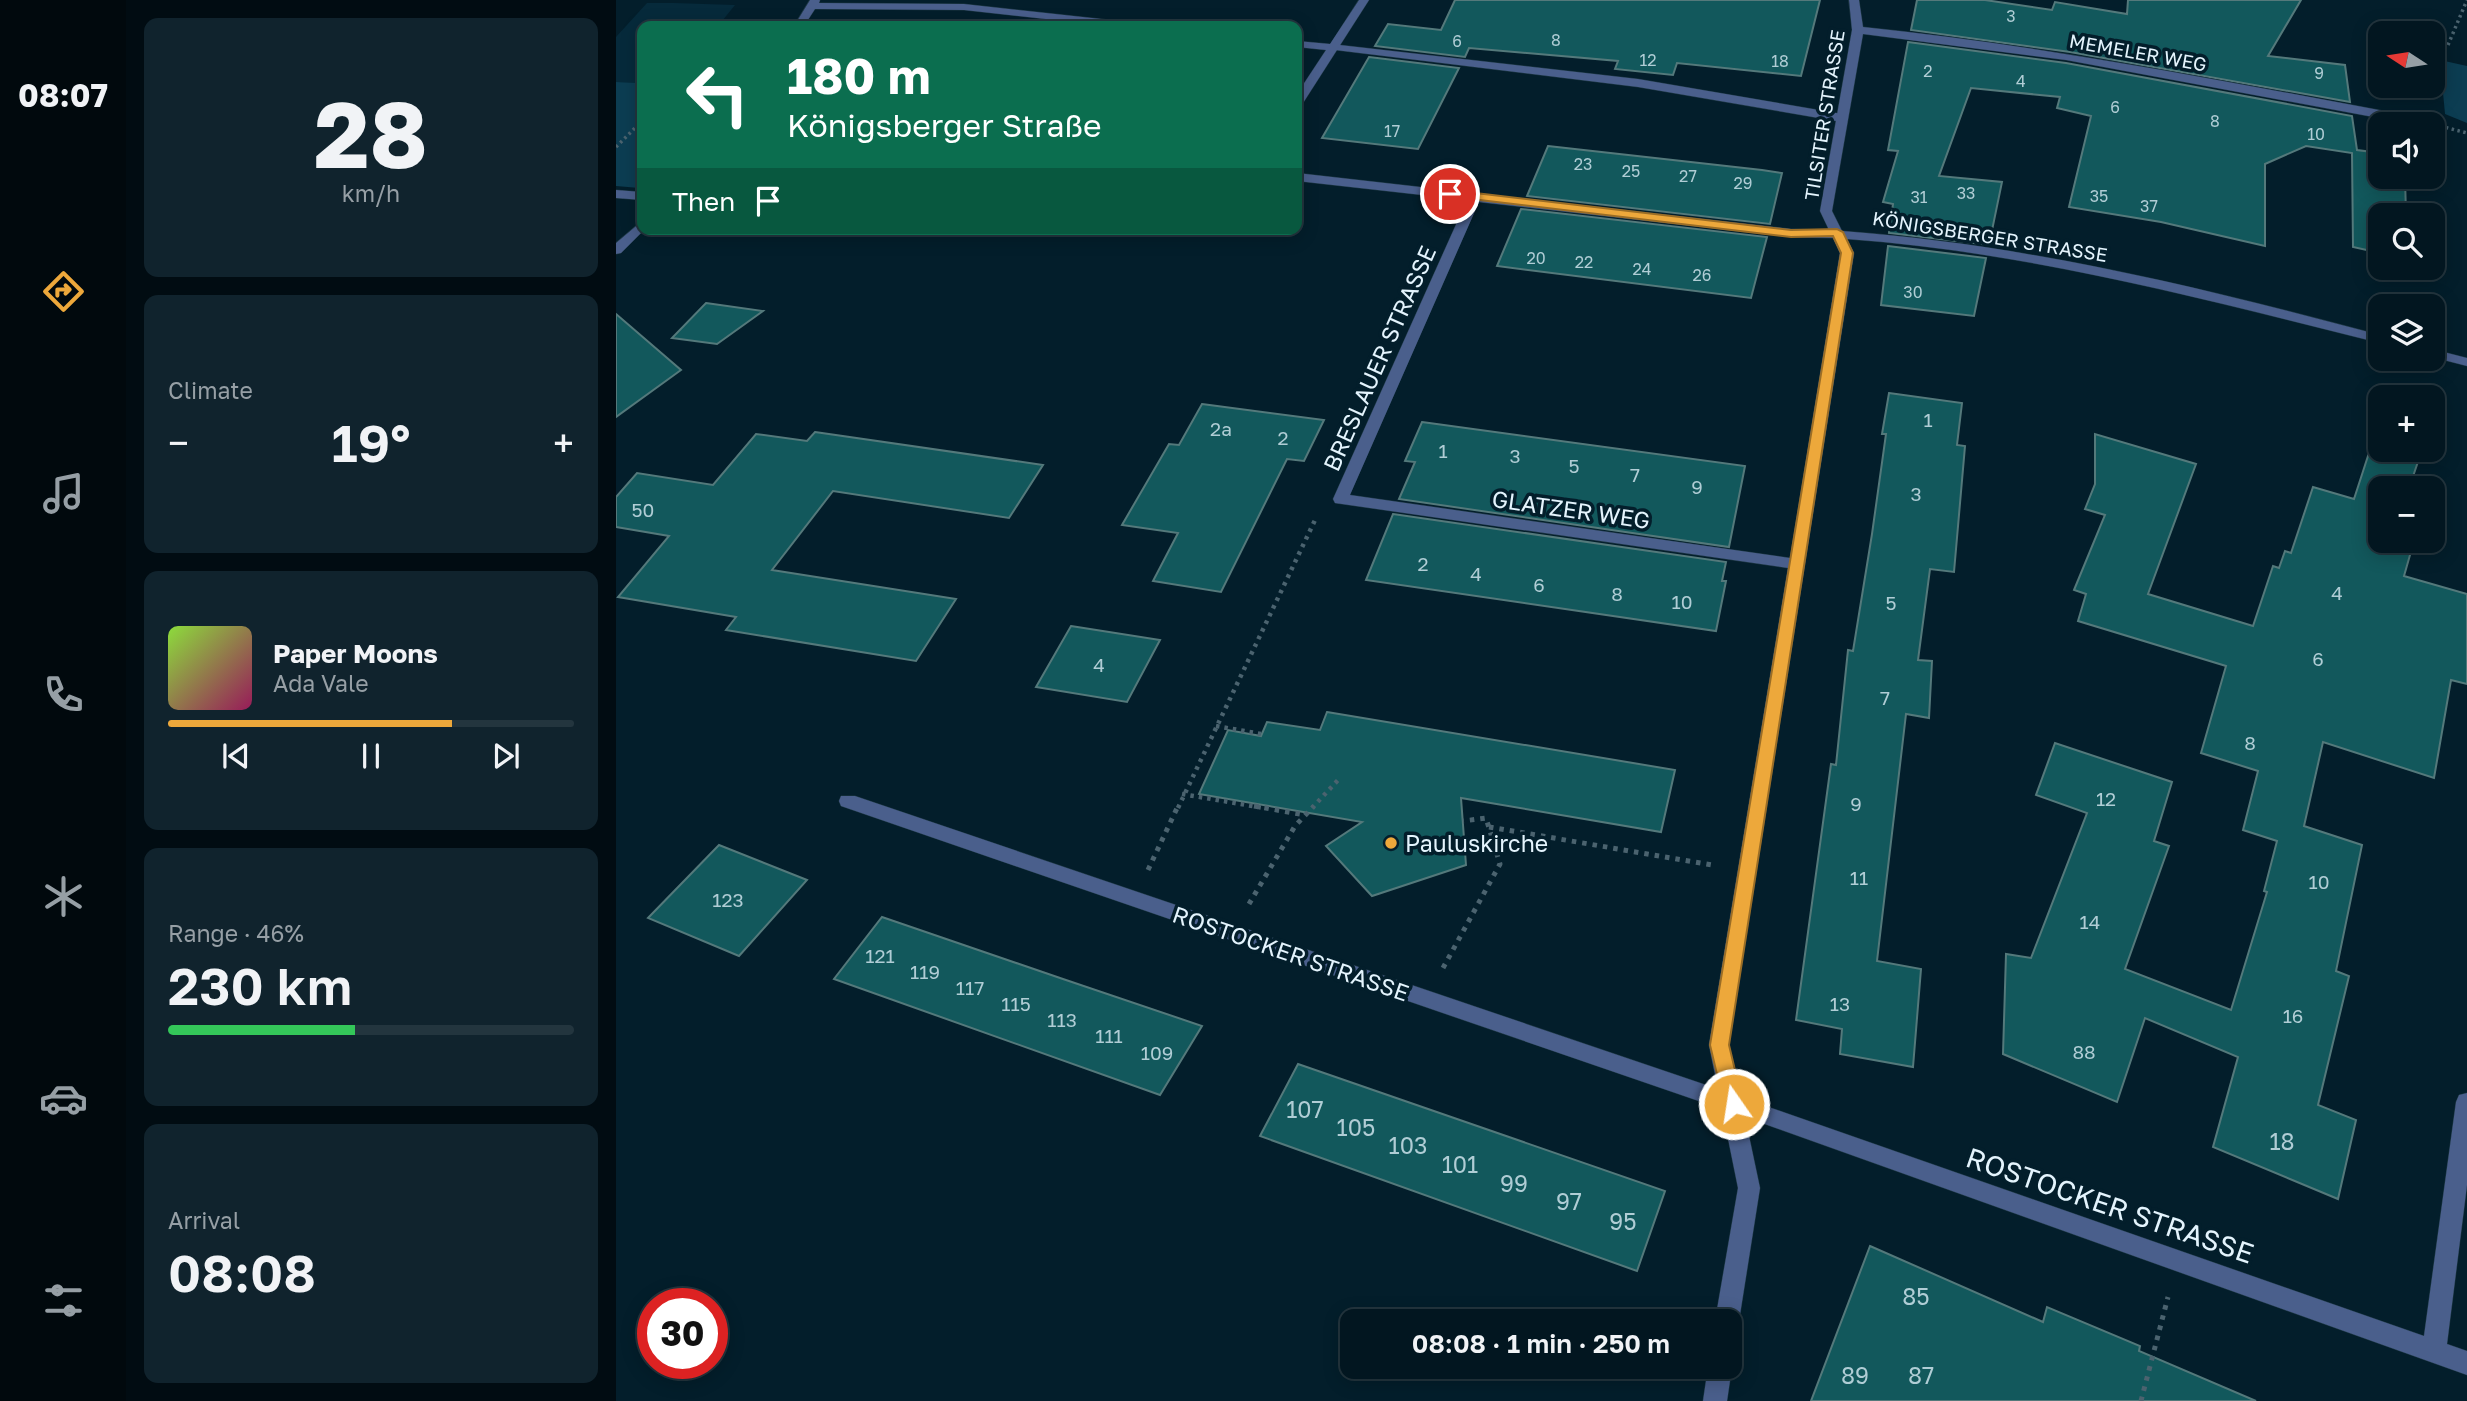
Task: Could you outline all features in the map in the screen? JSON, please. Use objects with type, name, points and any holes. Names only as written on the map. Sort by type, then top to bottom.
[{"type":"street","points":[[1302,95],[1364,0]]},
{"type":"street","name":"TILSITER STRASSE","points":[[1734,1104],[1719,1045],[1847,253],[1826,211],[1858,30],[1854,0]]},
{"type":"street","points":[[802,21],[813,3],[964,7],[1092,21]]},
{"type":"street","name":"MEMELER WEG","points":[[1858,30],[1965,40],[2174,75],[2369,112]]},
{"type":"street","points":[[1302,44],[1638,83],[1842,118]]},
{"type":"street","name":"KÖNIGSBERGER STRASSE","points":[[1302,178],[1791,233],[1837,232],[1987,252],[2167,284],[2368,336]]},
{"type":"street","points":[[616,194],[637,196]]},
{"type":"street","name":"BRESLAUER STRASSE","points":[[1341,499],[1475,197]]},
{"type":"street","points":[[616,250],[637,230]]},
{"type":"street","points":[[2445,356],[2467,362]]},
{"type":"street","name":"GLATZER WEG","points":[[1341,499],[1796,564]]},
{"type":"street","name":"ROSTOCKER STRASSE","points":[[848,801],[1734,1104],[2467,1363]]},
{"type":"street","points":[[2434,1350],[2467,1102]]},
{"type":"street","points":[[1729,1309],[1748,1188],[1734,1104]]},
{"type":"street","points":[[1715,1401],[1718,1379]]},
{"type":"path","points":[[2448,45],[2467,0]]},
{"type":"path","points":[[616,147],[637,126]]},
{"type":"path","points":[[2445,127],[2467,132]]},
{"type":"path","points":[[1134,899],[1321,508],[1341,499]]},
{"type":"path","points":[[1216,726],[1261,734]]},
{"type":"path","points":[[1233,933],[1295,826],[1340,778]]},
{"type":"path","points":[[1182,794],[1305,815]]},
{"type":"path","points":[[1426,999],[1500,864],[1486,818],[1463,821]]},
{"type":"path","points":[[1489,827],[1747,871]]},
{"type":"path","points":[[2141,1401],[2177,1260]]},
{"type":"shaded area","points":[[647,3],[735,5],[722,21],[637,21],[637,83],[616,82],[616,37]]},
{"type":"shaded area","points":[[2445,61],[2467,66],[2467,123],[2445,112]]},
{"type":"shaded area","points":[[616,82],[637,83],[637,188],[616,186]]},
{"type":"building","points":[[1455,0],[1820,0],[1801,76],[1677,63],[1673,75],[1615,69],[1618,61],[1469,48],[1465,57],[1375,46],[1388,24],[1441,30]]},
{"type":"building","points":[[1917,0],[1985,0],[2052,10],[2055,2],[2127,14],[2128,0],[2301,0],[2268,56],[2345,65],[2350,102],[2070,52],[1911,30]]},
{"type":"building","points":[[1908,42],[2066,63],[2352,116],[2357,150],[2368,151],[2368,189],[2405,189],[2406,203],[2368,203],[2368,250],[2353,247],[2352,153],[2306,146],[2265,164],[2265,246],[2161,222],[2069,207],[2091,116],[2057,108],[2060,97],[1971,88],[1939,176],[2002,182],[1989,245],[1889,233],[1893,204],[1883,202],[1898,151],[1888,150]]},
{"type":"building","points":[[1369,57],[1459,68],[1418,149],[1322,138]]},
{"type":"building","points":[[1548,146],[1782,173],[1770,224],[1527,196]]},
{"type":"building","points":[[1521,209],[1767,237],[1751,298],[1497,266]]},
{"type":"building","points":[[1888,246],[1986,258],[1974,316],[1881,305]]},
{"type":"building","points":[[706,303],[763,311],[717,344],[672,338]]},
{"type":"building","points":[[616,314],[681,370],[616,417]]},
{"type":"building","points":[[1889,393],[1962,403],[1957,445],[1965,446],[1954,572],[1930,569],[1918,660],[1932,661],[1929,718],[1906,714],[1877,961],[1921,969],[1913,1067],[1840,1054],[1842,1029],[1796,1020],[1831,764],[1836,765],[1848,650],[1853,651],[1872,534]]},
{"type":"building","points":[[1202,404],[1324,420],[1304,461],[1287,459],[1221,592],[1153,581],[1178,533],[1122,525],[1169,444],[1179,445]]},
{"type":"building","points":[[1422,422],[1745,466],[1729,547],[1399,499],[1415,462],[1405,461]]},
{"type":"building","points":[[815,432],[1043,465],[1009,518],[833,491],[772,570],[956,599],[916,661],[726,630],[736,617],[618,597],[669,536],[616,527],[616,497],[637,473],[713,485],[756,434],[807,441]]},
{"type":"building","points":[[2095,434],[2196,464],[2148,594],[2253,626],[2273,566],[2279,568],[2285,551],[2291,553],[2313,487],[2354,499],[2368,456],[2368,462],[2418,462],[2413,476],[2368,476],[2368,553],[2411,553],[2404,576],[2467,594],[2467,684],[2451,680],[2434,778],[2323,742],[2304,826],[2362,845],[2336,971],[2349,976],[2318,1105],[2356,1120],[2338,1199],[2213,1147],[2238,1057],[2145,1018],[2117,1102],[2003,1054],[2006,954],[2031,958],[2087,813],[2036,795],[2055,743],[2172,782],[2154,841],[2169,846],[2125,969],[2231,1010],[2267,892],[2264,891],[2277,841],[2243,830],[2258,771],[2201,753],[2226,666],[2078,621],[2086,594],[2074,590],[2105,515],[2085,509],[2095,484]]},
{"type":"building","points":[[1393,514],[1726,562],[1722,581],[1726,581],[1716,631],[1366,580]]},
{"type":"building","points":[[1071,626],[1160,640],[1127,702],[1036,687]]},
{"type":"building","points":[[1327,712],[1675,770],[1661,832],[1461,798],[1466,865],[1372,896],[1326,846],[1362,822],[1199,794],[1228,730],[1261,736],[1267,722],[1320,730]]},
{"type":"building","points":[[719,845],[807,880],[739,956],[648,918]]},
{"type":"building","points":[[882,917],[1202,1026],[1160,1095],[834,979]]},
{"type":"building","points":[[1298,1064],[1665,1191],[1637,1271],[1260,1136]]},
{"type":"building","points":[[1870,1246],[2043,1322],[2047,1307],[2140,1346],[2139,1351],[2256,1401],[1811,1401]]},
{"type":"place","name":"Pauluskirche","points":[[1391,843]]},
{"type":"route","points":[[1450,194],[1791,233],[1837,232],[1847,253],[1719,1045],[1734,1104]]}]
